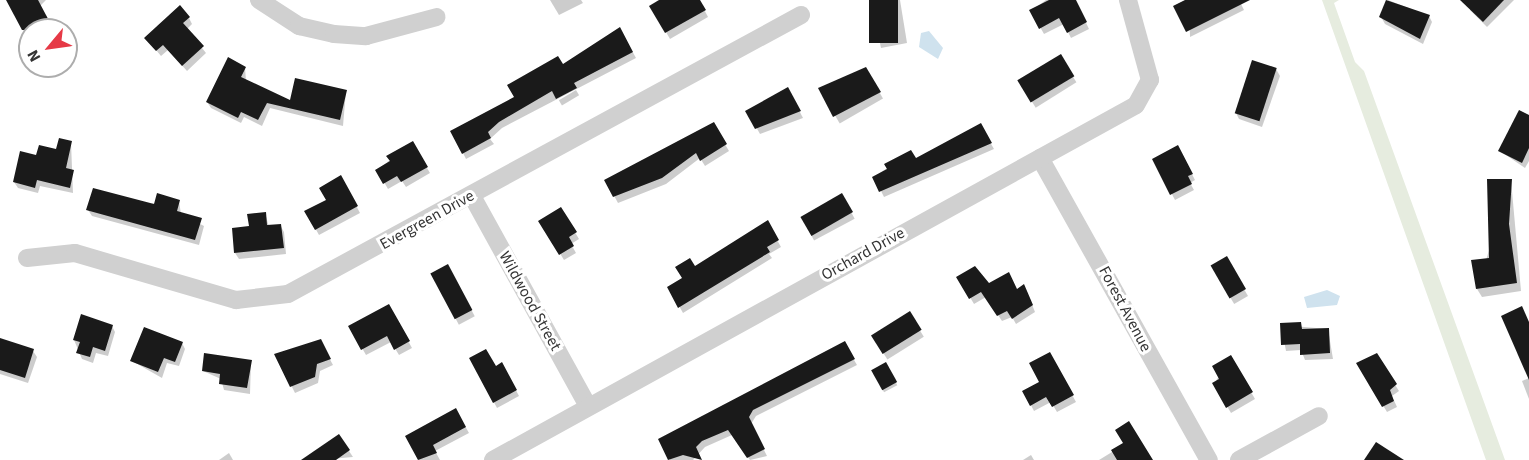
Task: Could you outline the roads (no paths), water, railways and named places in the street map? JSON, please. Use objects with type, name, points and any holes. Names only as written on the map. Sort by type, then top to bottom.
[{"type":"street","points":[[259,0],[299,26],[334,34],[366,36],[437,16]]},
{"type":"street","name":"Orchard Drive","points":[[493,460],[1040,158],[1144,96],[1150,80],[1148,60],[1128,0]]},
{"type":"street","name":"Evergreen Drive","points":[[27,258],[75,253],[209,295],[276,297],[308,285],[801,15]]},
{"type":"street","name":"Forest Avenue","points":[[1040,158],[1209,460]]},
{"type":"street","name":"Wildwood Street","points":[[472,195],[588,406]]},
{"type":"street","points":[[1239,460],[1319,416]]},
{"type":"water","points":[[929,31],[943,48],[938,59],[919,47],[921,33]]},
{"type":"water","points":[[1327,290],[1340,296],[1337,305],[1307,308],[1304,297]]}]
